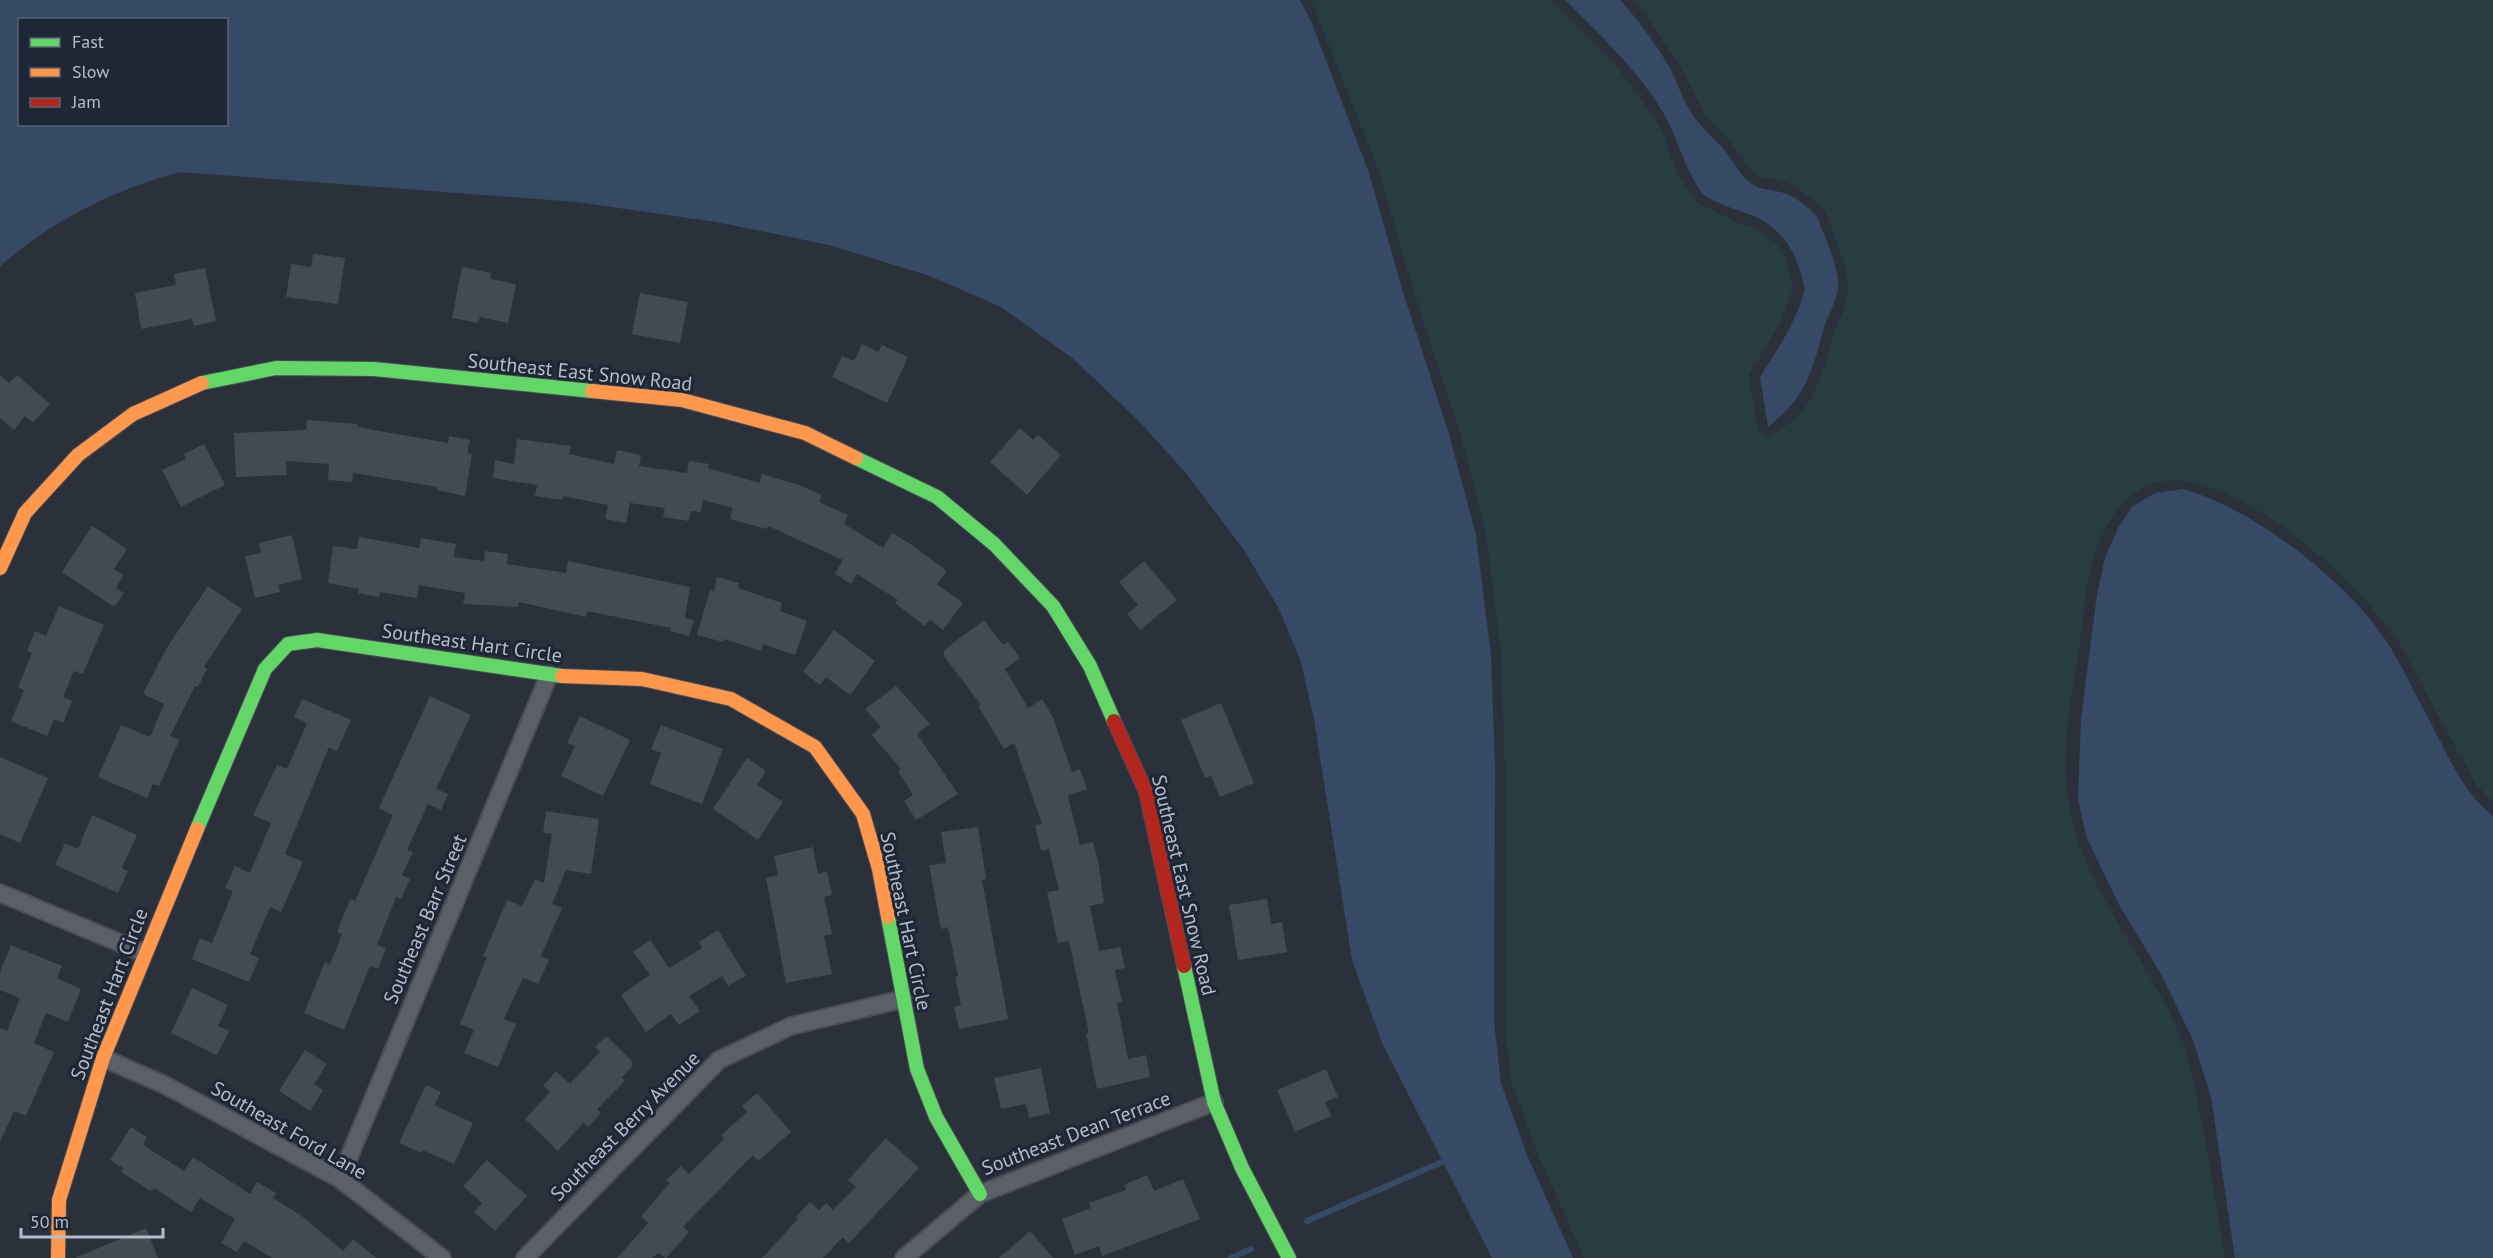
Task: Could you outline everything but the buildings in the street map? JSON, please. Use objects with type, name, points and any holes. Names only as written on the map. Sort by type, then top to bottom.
[{"type":"street","name":"Southeast East Snow Road","points":[[0,567],[25,513],[78,455],[133,414],[197,384],[276,369],[374,369],[682,400],[805,433],[937,497],[994,544],[1053,606],[1090,666],[1146,792],[1214,1102],[1242,1168],[1289,1258]]},
{"type":"street","name":"Southeast Hart Circle","points":[[58,1258],[59,1200],[103,1058],[144,953],[265,669],[288,644],[317,640],[549,675],[642,679],[731,699],[815,747],[863,813],[879,869],[917,1069],[932,1107],[980,1194]]},
{"type":"street","name":"Southeast Barr Street","points":[[340,1179],[549,675]]},
{"type":"street","points":[[0,893],[144,953]]},
{"type":"street","name":"Southeast Berry Avenue","points":[[525,1258],[719,1060],[791,1026],[903,999]]},
{"type":"street","name":"Southeast Ford Lane","points":[[103,1058],[165,1084],[340,1179],[442,1258]]},
{"type":"street","name":"Southeast Dean Terrace","points":[[904,1258],[980,1194],[1214,1102]]},
{"type":"green space","points":[[1311,0],[1551,0],[1616,65],[1653,116],[1665,138],[1677,173],[1697,202],[1736,222],[1753,227],[1776,243],[1786,259],[1793,288],[1780,323],[1749,374],[1758,430],[1766,437],[1772,436],[1800,415],[1811,399],[1844,309],[1849,289],[1846,268],[1825,211],[1787,182],[1757,176],[1748,167],[1733,145],[1705,115],[1679,64],[1647,16],[1633,0],[2493,0],[2493,802],[2476,784],[2402,647],[2377,614],[2359,593],[2318,554],[2296,536],[2249,505],[2201,484],[2180,480],[2161,481],[2144,487],[2129,497],[2104,530],[2089,575],[2066,741],[2068,799],[2075,832],[2101,893],[2152,980],[2186,1051],[2203,1129],[2225,1258],[1584,1258],[1537,1152],[1511,1081],[1505,1023],[1505,768],[1501,655],[1486,535],[1460,432],[1413,289],[1379,171]]},
{"type":"water","points":[[0,0],[1300,0],[1311,21],[1369,173],[1403,292],[1449,434],[1476,535],[1491,655],[1495,767],[1494,1022],[1501,1083],[1527,1155],[1573,1258],[1492,1258],[1382,1043],[1352,960],[1314,719],[1301,662],[1279,609],[1244,550],[1185,472],[1138,420],[1072,358],[1001,307],[930,276],[829,245],[716,222],[577,202],[180,172],[130,188],[85,208],[21,249],[0,266]]},
{"type":"water","points":[[1565,0],[1620,0],[1660,51],[1686,104],[1701,126],[1726,152],[1744,177],[1762,189],[1790,195],[1808,208],[1818,219],[1837,273],[1837,294],[1805,385],[1791,406],[1768,427],[1760,377],[1791,325],[1801,303],[1804,285],[1795,257],[1786,241],[1766,223],[1711,199],[1701,192],[1654,98],[1618,54]]},
{"type":"water","points":[[2183,489],[2210,499],[2268,530],[2296,550],[2348,595],[2387,642],[2462,781],[2471,794],[2493,816],[2493,1258],[2235,1258],[2211,1097],[2193,1040],[2161,974],[2118,903],[2086,836],[2078,798],[2081,719],[2097,594],[2105,558],[2118,528],[2132,507],[2155,493]]},
{"type":"waterway","points":[[1307,1221],[1442,1162]]},
{"type":"waterway","points":[[1231,1258],[1251,1249]]},
{"type":"traffic: fast","points":[[202,383],[276,368],[374,369],[592,391]]},
{"type":"traffic: fast","points":[[856,458],[937,497],[994,544],[1053,606],[1090,666],[1114,721]]},
{"type":"traffic: fast","points":[[197,829],[265,669],[288,644],[317,640],[562,676]]},
{"type":"traffic: fast","points":[[888,917],[917,1069],[936,1117],[980,1194]]},
{"type":"traffic: fast","points":[[1184,966],[1214,1102],[1242,1168],[1289,1258]]},
{"type":"traffic: slow","points":[[0,568],[25,513],[78,455],[133,414],[202,383]]},
{"type":"traffic: slow","points":[[592,391],[682,400],[805,433],[856,458]]},
{"type":"traffic: slow","points":[[562,676],[642,679],[731,699],[815,747],[863,814],[879,869],[888,917]]},
{"type":"traffic: slow","points":[[58,1258],[59,1200],[103,1058],[197,829]]},
{"type":"traffic: jam","points":[[1114,721],[1146,792],[1184,966]]}]
